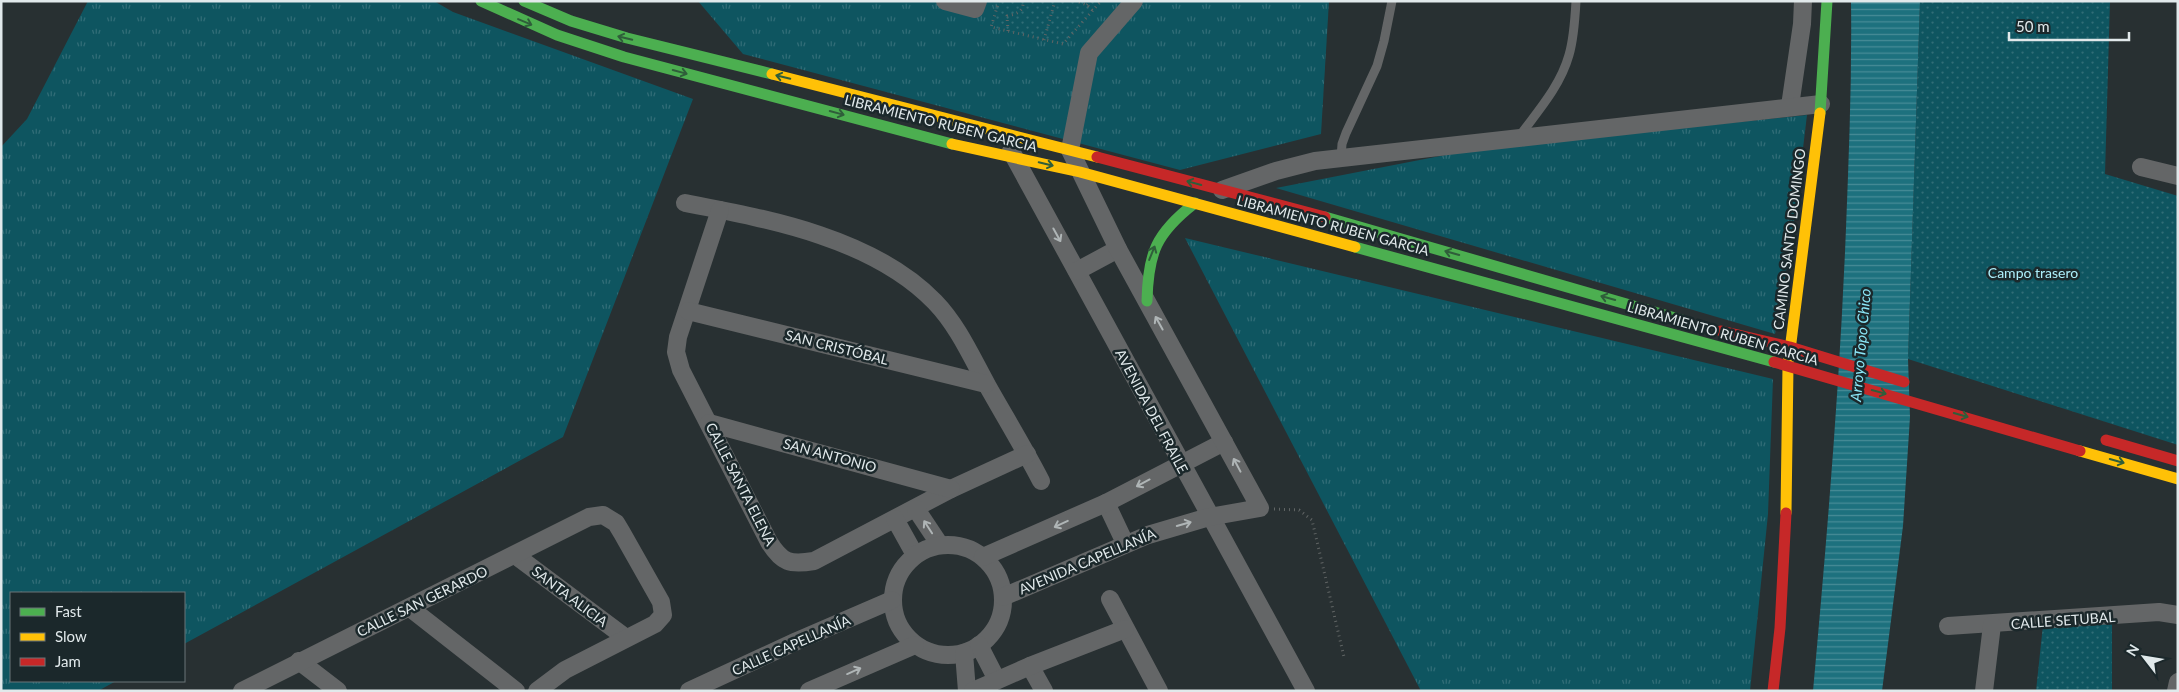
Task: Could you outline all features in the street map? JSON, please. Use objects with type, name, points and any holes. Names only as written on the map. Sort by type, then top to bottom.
[{"type":"street","name":"LIBRAMIENTO RUBEN GARCIA","points":[[481,1],[557,35],[624,57],[944,142],[1080,172],[1195,203],[1788,366],[2178,479]]},
{"type":"street","name":"LIBRAMIENTO RUBEN GARCIA","points":[[524,1],[610,34],[1000,131],[1292,208],[1689,322]]},
{"type":"street","points":[[945,1],[975,9],[978,1]]},
{"type":"street","points":[[1134,1],[1089,53],[1070,150],[1118,249],[1260,508]]},
{"type":"street","points":[[1790,106],[1802,24],[1803,1]]},
{"type":"street","name":"CAMINO SANTO DOMINGO","points":[[1773,691],[1780,628],[1785,552],[1788,366],[1821,104],[1827,1]]},
{"type":"street","points":[[1221,190],[1276,170],[1341,158],[1821,104]]},
{"type":"street","name":"AVENIDA DEL FRAILE","points":[[1000,131],[1209,517],[1306,691]]},
{"type":"street","points":[[2142,167],[2178,176]]},
{"type":"street","points":[[685,202],[805,231],[849,246],[886,263],[916,284],[935,302],[959,332],[1040,481]]},
{"type":"street","points":[[1147,301],[1147,270],[1150,254],[1167,226],[1195,203]]},
{"type":"street","name":"CALLE SANTA ELENA","points":[[720,210],[678,337],[676,352],[681,370],[769,542],[781,558],[790,563],[814,561],[951,489],[1027,454]]},
{"type":"street","points":[[1077,271],[1118,249]]},
{"type":"street","name":"SAN CRISTÓBAL","points":[[688,311],[986,384]]},
{"type":"street","name":"LIBRAMIENTO RUBEN GARCIA","points":[[1706,326],[1790,347],[1918,386]]},
{"type":"street","name":"SAN ANTONIO","points":[[709,422],[951,489]]},
{"type":"street","points":[[2091,436],[2178,461]]},
{"type":"street","points":[[983,557],[1106,503],[1180,463],[1224,442]]},
{"type":"street","points":[[1106,503],[1125,543]]},
{"type":"street","name":"AVENIDA CAPELLANÍA","points":[[1003,597],[1125,543],[1209,517],[1260,508]]},
{"type":"street","points":[[916,509],[940,545]]},
{"type":"street","name":"CALLE SAN GERARDO","points":[[242,691],[299,660],[410,608],[589,517],[603,515],[616,523],[661,602],[663,616],[655,624],[626,638]]},
{"type":"street","points":[[895,519],[915,555]]},
{"type":"street","points":[[940,545],[955,545],[970,549],[983,557],[993,568],[1000,582],[1003,597],[1000,615],[992,632],[971,649],[947,655],[930,652],[915,644],[902,632],[895,617],[892,600],[895,583],[903,568],[915,555],[940,545]]},
{"type":"street","name":"SANTA ALICIA","points":[[515,555],[626,638]]},
{"type":"street","points":[[1110,599],[1159,691]]},
{"type":"street","name":"CALLE CAPELLANÍA","points":[[689,691],[892,600]]},
{"type":"street","points":[[410,608],[516,691]]},
{"type":"street","name":"CALLE SETUBAL","points":[[1948,626],[1992,625],[2152,613],[2178,615]]},
{"type":"street","points":[[1984,691],[1992,625]]},
{"type":"street","points":[[973,691],[1030,666],[1125,629]]},
{"type":"street","points":[[540,690],[564,670],[626,638]]},
{"type":"street","points":[[809,691],[915,644]]},
{"type":"street","points":[[971,649],[997,680]]},
{"type":"street","points":[[967,691],[971,649]]},
{"type":"street","points":[[299,660],[338,691]]},
{"type":"street","points":[[1030,666],[1044,691]]},
{"type":"street","points":[[2176,691],[2178,682]]},
{"type":"lane","points":[[1341,158],[1342,144],[1346,133],[1377,66],[1392,1]]},
{"type":"lane","points":[[1518,138],[1560,80],[1569,56],[1574,32],[1576,1]]},
{"type":"path","points":[[999,1],[991,27],[1063,44],[1101,1]]},
{"type":"path","points":[[1044,40],[1056,1]]},
{"type":"path","points":[[1087,5],[1091,1]]},
{"type":"path","points":[[1008,31],[1007,16],[1019,13],[1024,2]]},
{"type":"path","points":[[1079,2],[1087,5],[1093,11]]},
{"type":"path","points":[[1260,508],[1299,510],[1312,520],[1344,657]]},
{"type":"green space","points":[[88,1],[434,1],[453,12],[693,99],[563,437],[185,643],[185,592],[10,592],[10,682],[114,682],[98,691],[1,691],[1,147],[27,119]]},
{"type":"green space","points":[[698,1],[1329,1],[1321,134],[1180,170],[743,54]]},
{"type":"green space","points":[[999,1],[1101,1],[1063,44],[991,27]]},
{"type":"green space","name":"Campo trasero","points":[[1920,1],[2110,1],[2105,174],[2178,196],[2178,445],[1908,359]]},
{"type":"green space","points":[[1807,115],[1793,231],[1775,334],[1276,188],[1476,149]]},
{"type":"green space","points":[[1185,238],[1773,379],[1768,514],[1750,691],[1421,691]]},
{"type":"green space","points":[[2112,621],[2112,691],[2036,691],[2043,625]]},
{"type":"water","name":"Arroyo Topo Chico","points":[[1851,1],[1920,1],[1908,359],[1910,417],[1903,526],[1882,691],[1813,691],[1837,402],[1849,143]]},
{"type":"traffic: fast","points":[[481,1],[557,35],[624,57],[952,144]]},
{"type":"traffic: fast","points":[[524,1],[571,21],[627,38],[772,74]]},
{"type":"traffic: fast","points":[[1820,113],[1827,1]]},
{"type":"traffic: fast","points":[[1147,301],[1149,270],[1157,245],[1171,224],[1195,203]]},
{"type":"traffic: fast","points":[[1325,217],[1682,320]]},
{"type":"traffic: fast","points":[[1355,247],[1774,362]]},
{"type":"traffic: slow","points":[[772,74],[1097,157]]},
{"type":"traffic: slow","points":[[1786,513],[1788,366],[1820,113]]},
{"type":"traffic: slow","points":[[952,144],[1080,172],[1355,247]]},
{"type":"traffic: slow","points":[[2080,451],[2178,479]]},
{"type":"traffic: jam","points":[[1097,157],[1325,217]]},
{"type":"traffic: jam","points":[[1721,331],[1790,347],[1904,382]]},
{"type":"traffic: jam","points":[[1774,362],[2080,451]]},
{"type":"traffic: jam","points":[[2106,440],[2178,461]]},
{"type":"traffic: jam","points":[[1773,691],[1780,628],[1786,513]]}]
